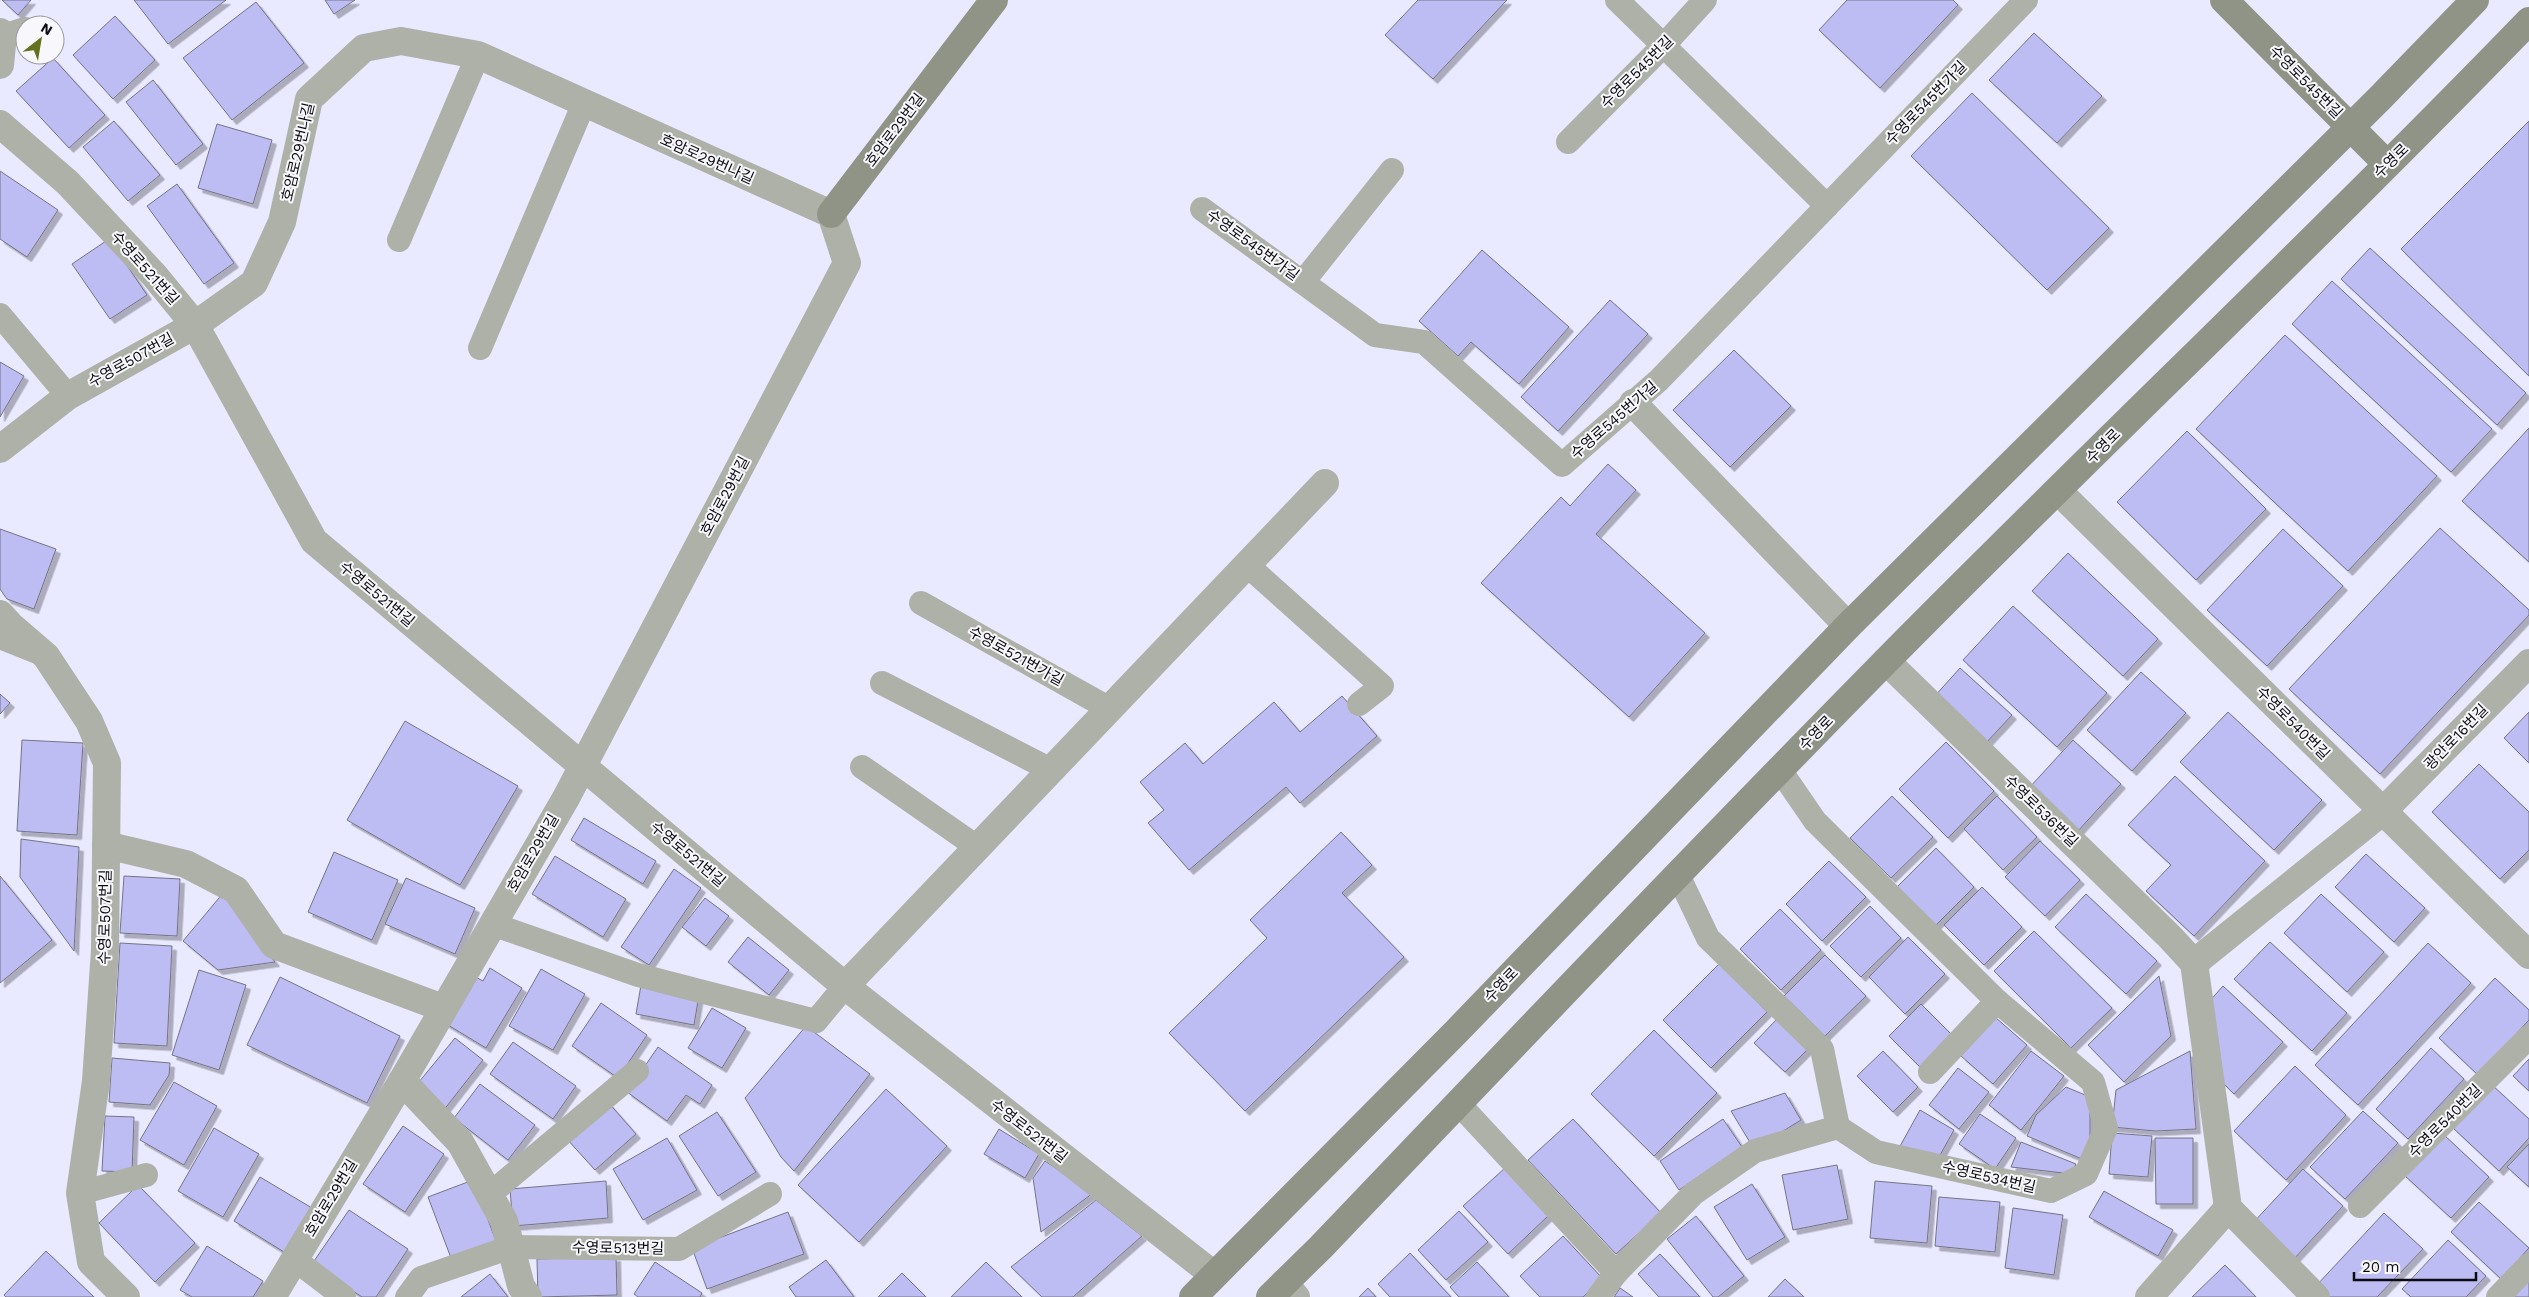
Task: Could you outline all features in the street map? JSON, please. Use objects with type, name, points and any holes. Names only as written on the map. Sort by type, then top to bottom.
[{"type":"main road","name":"호암로29번길","points":[[831,214],[994,0]]},
{"type":"main road","name":"수영로545번길","points":[[2224,0],[2387,164]]},
{"type":"main road","name":"수영로","points":[[1193,1297],[1457,1031],[1848,626],[2351,126],[2475,0]]},
{"type":"main road","name":"수영로","points":[[1283,1292],[1458,1103],[1677,873],[1886,660],[2387,164],[2418,136],[2529,21]]},
{"type":"street","points":[[0,65],[15,33]]},
{"type":"street","name":"호암로29번나길","points":[[195,325],[254,283],[282,222],[309,99],[364,48],[402,41],[478,55],[831,214]]},
{"type":"street","name":"수영로521번길","points":[[0,124],[68,183],[154,275],[195,325],[314,541],[845,986],[1214,1275]]},
{"type":"street","name":"호암로29번길","points":[[272,1297],[402,1080],[583,766],[847,262],[831,214]]},
{"type":"street","name":"수영로507번길","points":[[0,449],[68,396],[195,325]]},
{"type":"street","points":[[1633,403],[1848,626]]},
{"type":"street","points":[[845,986],[1325,484]]},
{"type":"street","name":"수영로540번길","points":[[2058,491],[2529,955]]},
{"type":"street","name":"수영로507번길","points":[[0,614],[10,626],[46,656],[88,721],[107,763],[105,950],[96,1081],[80,1193],[91,1262],[126,1297]]},
{"type":"street","name":"수영로536번길","points":[[1886,660],[2170,937],[2194,963]]},
{"type":"street","name":"광안로16번길","points":[[2383,811],[2529,663]]},
{"type":"street","points":[[2316,1297],[2228,1208],[2194,963],[2383,811]]},
{"type":"street","points":[[106,845],[186,864],[236,890],[274,945],[443,1008]]},
{"type":"street","points":[[402,1080],[460,1142],[504,1221],[521,1286],[528,1297]]},
{"type":"street","points":[[2149,1297],[2228,1208]]},
{"type":"lane","points":[[1617,0],[1827,206]]},
{"type":"lane","name":"수영로545번길","points":[[1568,142],[1664,45],[1705,0]]},
{"type":"lane","name":"수영로545번가길","points":[[1202,209],[1375,335],[1424,342],[1562,465],[1659,380],[2026,0]]},
{"type":"lane","points":[[399,240],[478,55]]},
{"type":"lane","points":[[480,348],[584,104]]},
{"type":"lane","name":"수영로545번가길","points":[[1303,282],[1392,170]]},
{"type":"lane","points":[[0,316],[68,396]]},
{"type":"lane","points":[[1247,565],[1382,686],[1359,704]]},
{"type":"lane","name":"수영로521번가길","points":[[921,603],[1110,709]]},
{"type":"lane","points":[[0,637],[46,656]]},
{"type":"lane","points":[[882,683],[1050,770]]},
{"type":"lane","points":[[862,767],[977,847]]},
{"type":"lane","name":"수영로534번길","points":[[1780,770],[1815,821],[1997,1000],[2093,1082],[2106,1128],[2086,1174],[2051,1191],[1876,1152],[1838,1127]]},
{"type":"lane","points":[[1598,1297],[1616,1273],[1693,1194],[1755,1151],[1838,1127],[1822,1049],[1708,938],[1677,873]]},
{"type":"lane","points":[[492,924],[638,975],[816,1021],[845,986]]},
{"type":"lane","points":[[1930,1072],[1997,1000]]},
{"type":"lane","name":"수영로540번길","points":[[2360,1206],[2529,1037]]},
{"type":"lane","points":[[490,1194],[637,1071]]},
{"type":"lane","points":[[1458,1103],[1616,1273]]},
{"type":"lane","points":[[80,1193],[146,1175]]},
{"type":"lane","name":"수영로513번길","points":[[407,1297],[421,1278],[511,1247],[679,1249],[770,1194]]},
{"type":"lane","points":[[294,1260],[344,1297]]},
{"type":"lane","points":[[2498,1297],[2529,1265]]},
{"type":"building","points":[[2,0],[31,0],[18,15]]},
{"type":"building","points":[[134,0],[226,0],[168,44]]},
{"type":"building","points":[[325,0],[355,0],[334,14]]},
{"type":"building","points":[[1418,0],[1507,0],[1433,79],[1385,35]]},
{"type":"building","points":[[1847,0],[1953,0],[1958,5],[1880,88],[1819,30]]},
{"type":"building","points":[[256,2],[304,63],[232,120],[183,58]]},
{"type":"building","points":[[115,16],[155,60],[113,99],[73,55]]},
{"type":"building","points":[[2034,33],[2102,96],[2057,143],[1989,80]]},
{"type":"building","points":[[45,65],[59,65],[105,115],[69,148],[16,91]]},
{"type":"building","points":[[153,80],[203,144],[176,165],[126,102]]},
{"type":"building","points":[[1972,93],[2109,228],[2047,290],[1911,156]]},
{"type":"building","points":[[114,121],[160,175],[128,201],[83,147]]},
{"type":"building","points":[[2529,121],[2529,376],[2401,249]]},
{"type":"building","points":[[217,124],[272,140],[253,204],[198,188]]},
{"type":"building","points":[[0,171],[58,210],[27,257],[0,239]]},
{"type":"building","points":[[177,184],[234,263],[204,284],[147,206]]},
{"type":"building","points":[[109,239],[147,295],[110,319],[72,264]]},
{"type":"building","points":[[2370,248],[2526,393],[2497,425],[2341,279]]},
{"type":"building","points":[[1482,250],[1569,327],[1519,384],[1471,342],[1458,356],[1419,321]]},
{"type":"building","points":[[2332,281],[2492,429],[2451,472],[2292,324]]},
{"type":"building","points":[[1610,300],[1648,334],[1558,431],[1521,397]]},
{"type":"building","points":[[2285,335],[2437,476],[2348,571],[2196,429]]},
{"type":"building","points":[[1734,350],[1791,406],[1730,467],[1673,410]]},
{"type":"building","points":[[0,362],[24,376],[0,417]]},
{"type":"building","points":[[2529,428],[2529,562],[2462,501]]},
{"type":"building","points":[[2187,431],[2266,509],[2196,580],[2117,502]]},
{"type":"building","points":[[1608,464],[1636,490],[1596,534],[1705,633],[1629,717],[1481,583],[1561,497],[1570,506]]},
{"type":"building","points":[[2440,528],[2529,610],[2529,615],[2380,774],[2289,689]]},
{"type":"building","points":[[0,529],[56,549],[34,609],[7,599],[0,589]]},
{"type":"building","points":[[2283,529],[2343,586],[2267,666],[2207,610]]},
{"type":"building","points":[[2068,553],[2158,639],[2123,676],[2032,591]]},
{"type":"building","points":[[2013,606],[2107,693],[2057,747],[1963,660]]},
{"type":"building","points":[[1960,668],[2012,715],[1984,745],[1933,698]]},
{"type":"building","points":[[2141,672],[2186,713],[2132,771],[2087,730]]},
{"type":"building","points":[[0,694],[10,703],[0,714]]},
{"type":"building","points":[[1342,696],[1377,736],[1300,803],[1286,787],[1189,870],[1148,823],[1164,810],[1140,782],[1185,743],[1203,764],[1274,702],[1300,732]]},
{"type":"building","points":[[2228,712],[2322,800],[2274,850],[2180,762]]},
{"type":"building","points":[[2529,712],[2529,763],[2504,738]]},
{"type":"building","points":[[405,721],[518,786],[460,885],[347,820]]},
{"type":"building","points":[[22,740],[83,743],[77,835],[17,831]]},
{"type":"building","points":[[2073,740],[2121,784],[2077,832],[2029,788]]},
{"type":"building","points":[[1946,742],[1994,791],[1948,838],[1899,789]]},
{"type":"building","points":[[2479,764],[2529,812],[2529,850],[2500,879],[2432,812]]},
{"type":"building","points":[[2175,776],[2265,861],[2194,936],[2146,891],[2171,865],[2128,825]]},
{"type":"building","points":[[1892,796],[1933,837],[1891,878],[1850,838]]},
{"type":"building","points":[[1997,796],[2037,837],[2003,870],[1964,829]]},
{"type":"building","points":[[584,818],[656,861],[643,884],[571,840]]},
{"type":"building","points":[[1341,832],[1372,865],[1342,893],[1404,957],[1245,1111],[1169,1033],[1267,938],[1250,920]]},
{"type":"building","points":[[21,839],[79,847],[74,951],[20,877]]},
{"type":"building","points":[[2040,841],[2080,880],[2045,916],[2005,877]]},
{"type":"building","points":[[1936,848],[1974,887],[1936,925],[1897,887]]},
{"type":"building","points":[[334,852],[398,880],[372,940],[308,912]]},
{"type":"building","points":[[2366,854],[2425,908],[2394,942],[2335,887]]},
{"type":"building","points":[[555,856],[626,899],[603,937],[532,894]]},
{"type":"building","points":[[1829,861],[1866,897],[1822,941],[1786,904]]},
{"type":"building","points":[[674,869],[701,888],[649,965],[621,947]]},
{"type":"building","points":[[0,876],[52,940],[0,983]]},
{"type":"building","points":[[124,876],[180,879],[177,936],[120,933]]},
{"type":"building","points":[[406,878],[475,908],[455,954],[385,924]]},
{"type":"building","points":[[1982,887],[2022,927],[1984,965],[1944,925]]},
{"type":"building","points":[[224,892],[275,962],[218,970],[183,941]]},
{"type":"building","points":[[2086,894],[2157,961],[2126,994],[2055,927]]},
{"type":"building","points":[[2321,894],[2384,952],[2347,992],[2284,933]]},
{"type":"building","points":[[705,898],[729,916],[706,946],[682,927]]},
{"type":"building","points":[[1870,906],[1901,938],[1861,977],[1830,946]]},
{"type":"building","points":[[1780,909],[1821,950],[1781,990],[1740,949]]},
{"type":"building","points":[[2034,931],[2112,1008],[2071,1048],[1994,971]]},
{"type":"building","points":[[748,937],[789,970],[769,995],[728,962]]},
{"type":"building","points":[[1908,937],[1945,974],[1905,1014],[1869,977]]},
{"type":"building","points":[[2270,942],[2347,1013],[2312,1051],[2234,979]]},
{"type":"building","points":[[120,943],[172,946],[167,1046],[114,1043]]},
{"type":"building","points":[[2428,943],[2471,983],[2358,1105],[2315,1065]]},
{"type":"building","points":[[1825,955],[1866,996],[1825,1036],[1784,996]]},
{"type":"building","points":[[1720,963],[1767,1012],[1711,1068],[1663,1020]]},
{"type":"building","points":[[490,968],[522,988],[486,1048],[443,1022],[472,975],[483,981]]},
{"type":"building","points":[[541,969],[585,994],[553,1050],[509,1026]]},
{"type":"building","points":[[199,970],[246,985],[219,1070],[172,1055]]},
{"type":"building","points":[[2159,976],[2171,1036],[2124,1082],[2088,1045]]},
{"type":"building","points":[[280,977],[400,1036],[367,1103],[247,1045]]},
{"type":"building","points":[[2495,978],[2529,1010],[2529,1020],[2478,1075],[2439,1038]]},
{"type":"building","points":[[641,985],[699,995],[694,1025],[636,1014]]},
{"type":"building","points":[[2223,986],[2283,1042],[2234,1094],[2218,1078],[2206,1005]]},
{"type":"building","points":[[601,1003],[647,1035],[618,1078],[572,1046]]},
{"type":"building","points":[[1921,1004],[1953,1036],[1921,1068],[1889,1036]]},
{"type":"building","points":[[712,1008],[746,1028],[722,1068],[688,1048]]},
{"type":"building","points":[[1995,1017],[2027,1045],[1993,1084],[1961,1056]]},
{"type":"building","points":[[1777,1019],[1808,1049],[1785,1072],[1754,1043]]},
{"type":"building","points":[[806,1026],[870,1074],[794,1171],[781,1157],[745,1098]]},
{"type":"building","points":[[1654,1030],[1717,1093],[1654,1156],[1591,1094]]},
{"type":"building","points":[[455,1038],[483,1060],[443,1111],[414,1088]]},
{"type":"building","points":[[513,1042],[576,1086],[553,1119],[490,1074]]},
{"type":"building","points":[[658,1047],[712,1085],[700,1104],[686,1095],[667,1121],[627,1092]]},
{"type":"building","points":[[2431,1048],[2464,1079],[2408,1139],[2376,1109]]},
{"type":"building","points":[[1883,1051],[1918,1087],[1893,1112],[1857,1076]]},
{"type":"building","points":[[2031,1051],[2064,1076],[2021,1130],[1989,1105]]},
{"type":"building","points":[[2190,1051],[2196,1129],[2155,1131],[2112,1127],[2116,1090]]},
{"type":"building","points":[[112,1058],[170,1063],[169,1075],[150,1105],[109,1102]]},
{"type":"building","points":[[2529,1059],[2529,1091],[2513,1076]]},
{"type":"building","points":[[2295,1066],[2346,1115],[2286,1180],[2234,1131]]},
{"type":"building","points":[[1958,1068],[1989,1092],[1959,1129],[1929,1105]]},
{"type":"building","points":[[174,1082],[217,1106],[184,1165],[140,1140]]},
{"type":"building","points":[[480,1084],[535,1125],[508,1160],[454,1118]]},
{"type":"building","points":[[2491,1084],[2529,1119],[2529,1138],[2499,1171],[2452,1127]]},
{"type":"building","points":[[2066,1087],[2090,1097],[2090,1139],[2082,1159],[2027,1136],[2036,1115]]},
{"type":"building","points":[[886,1089],[947,1146],[859,1242],[798,1185]]},
{"type":"building","points":[[1785,1093],[1801,1120],[1754,1149],[1731,1111]]},
{"type":"building","points":[[607,1101],[636,1134],[595,1170],[566,1138]]},
{"type":"building","points":[[1920,1110],[1954,1130],[1939,1157],[1899,1148]]},
{"type":"building","points":[[2363,1111],[2398,1143],[2345,1199],[2310,1167]]},
{"type":"building","points":[[717,1112],[756,1172],[718,1196],[679,1136]]},
{"type":"building","points":[[1980,1114],[2016,1138],[1995,1169],[1959,1144]]},
{"type":"building","points":[[105,1116],[134,1117],[132,1172],[102,1171]]},
{"type":"building","points":[[1573,1119],[1661,1213],[1616,1254],[1528,1160]]},
{"type":"building","points":[[1723,1119],[1742,1147],[1679,1190],[1660,1161]]},
{"type":"building","points":[[403,1126],[444,1154],[405,1212],[363,1184]]},
{"type":"building","points":[[214,1128],[259,1154],[223,1217],[178,1191]]},
{"type":"building","points":[[999,1129],[1039,1154],[1025,1178],[984,1154]]},
{"type":"building","points":[[2112,1133],[2152,1136],[2148,1177],[2109,1174]]},
{"type":"building","points":[[2443,1134],[2489,1177],[2451,1218],[2404,1175]]},
{"type":"building","points":[[667,1138],[697,1190],[643,1220],[613,1169]]},
{"type":"building","points":[[2155,1138],[2193,1138],[2193,1204],[2156,1204]]},
{"type":"building","points":[[2021,1142],[2076,1164],[2072,1174],[2011,1167]]},
{"type":"building","points":[[2529,1144],[2529,1187],[2507,1167]]},
{"type":"building","points":[[1045,1161],[1093,1193],[1041,1232],[1033,1178]]},
{"type":"building","points":[[1837,1165],[1848,1219],[1793,1230],[1782,1175]]},
{"type":"building","points":[[1505,1168],[1549,1215],[1508,1254],[1463,1206]]},
{"type":"building","points":[[2303,1169],[2343,1206],[2291,1262],[2251,1225]]},
{"type":"building","points":[[260,1177],[312,1208],[284,1252],[234,1221]]},
{"type":"building","points":[[473,1180],[496,1241],[451,1258],[428,1197]]},
{"type":"building","points":[[606,1181],[608,1218],[513,1226],[510,1189]]},
{"type":"building","points":[[1875,1181],[1932,1186],[1927,1243],[1870,1238]]},
{"type":"building","points":[[1752,1184],[1785,1237],[1747,1260],[1714,1207]]},
{"type":"building","points":[[138,1185],[195,1243],[155,1282],[99,1223]]},
{"type":"building","points":[[2104,1191],[2173,1230],[2158,1256],[2089,1217]]},
{"type":"building","points":[[1939,1197],[2000,1202],[1995,1252],[1935,1246]]},
{"type":"building","points":[[1096,1200],[1142,1236],[1073,1297],[1042,1297],[1011,1267]]},
{"type":"building","points":[[2479,1202],[2529,1248],[2501,1279],[2451,1232]]},
{"type":"building","points":[[2013,1208],[2063,1215],[2054,1275],[2005,1268]]},
{"type":"building","points":[[349,1210],[408,1249],[376,1297],[362,1297],[312,1264]]},
{"type":"building","points":[[1459,1211],[1488,1242],[1446,1280],[1418,1250]]},
{"type":"building","points":[[788,1212],[804,1254],[707,1289],[692,1248]]},
{"type":"building","points":[[2384,1213],[2423,1249],[2377,1297],[2326,1297],[2315,1287]]},
{"type":"building","points":[[1696,1216],[1744,1276],[1718,1297],[1713,1297],[1667,1239]]},
{"type":"building","points":[[1563,1236],[1603,1279],[1583,1297],[1540,1297],[1520,1276]]},
{"type":"building","points":[[2448,1240],[2486,1276],[2466,1297],[2411,1297],[2402,1289]]},
{"type":"building","points":[[207,1246],[263,1281],[253,1297],[192,1297],[180,1290]]},
{"type":"building","points":[[46,1251],[94,1297],[6,1297],[4,1295]]},
{"type":"building","points":[[1410,1253],[1451,1297],[1390,1297],[1378,1284]]},
{"type":"building","points":[[1660,1254],[1700,1297],[1659,1297],[1638,1274]]},
{"type":"building","points":[[616,1257],[617,1295],[538,1297],[537,1259]]},
{"type":"building","points":[[826,1260],[854,1297],[796,1297],[789,1287]]},
{"type":"building","points":[[655,1262],[702,1293],[700,1297],[638,1297],[634,1294]]},
{"type":"building","points":[[986,1262],[1022,1297],[951,1297]]},
{"type":"building","points":[[1477,1262],[1509,1297],[1459,1297],[1450,1287]]},
{"type":"building","points":[[2225,1265],[2256,1297],[2192,1297]]},
{"type":"building","points":[[902,1273],[926,1297],[878,1297]]},
{"type":"building","points":[[490,1274],[508,1297],[461,1297]]},
{"type":"building","points":[[2529,1277],[2529,1297],[2511,1297]]},
{"type":"building","points":[[1785,1279],[1804,1297],[1768,1297]]},
{"type":"building","points":[[1368,1288],[1376,1297],[1359,1297]]},
{"type":"building","points":[[1620,1288],[1633,1297],[1614,1297]]}]
